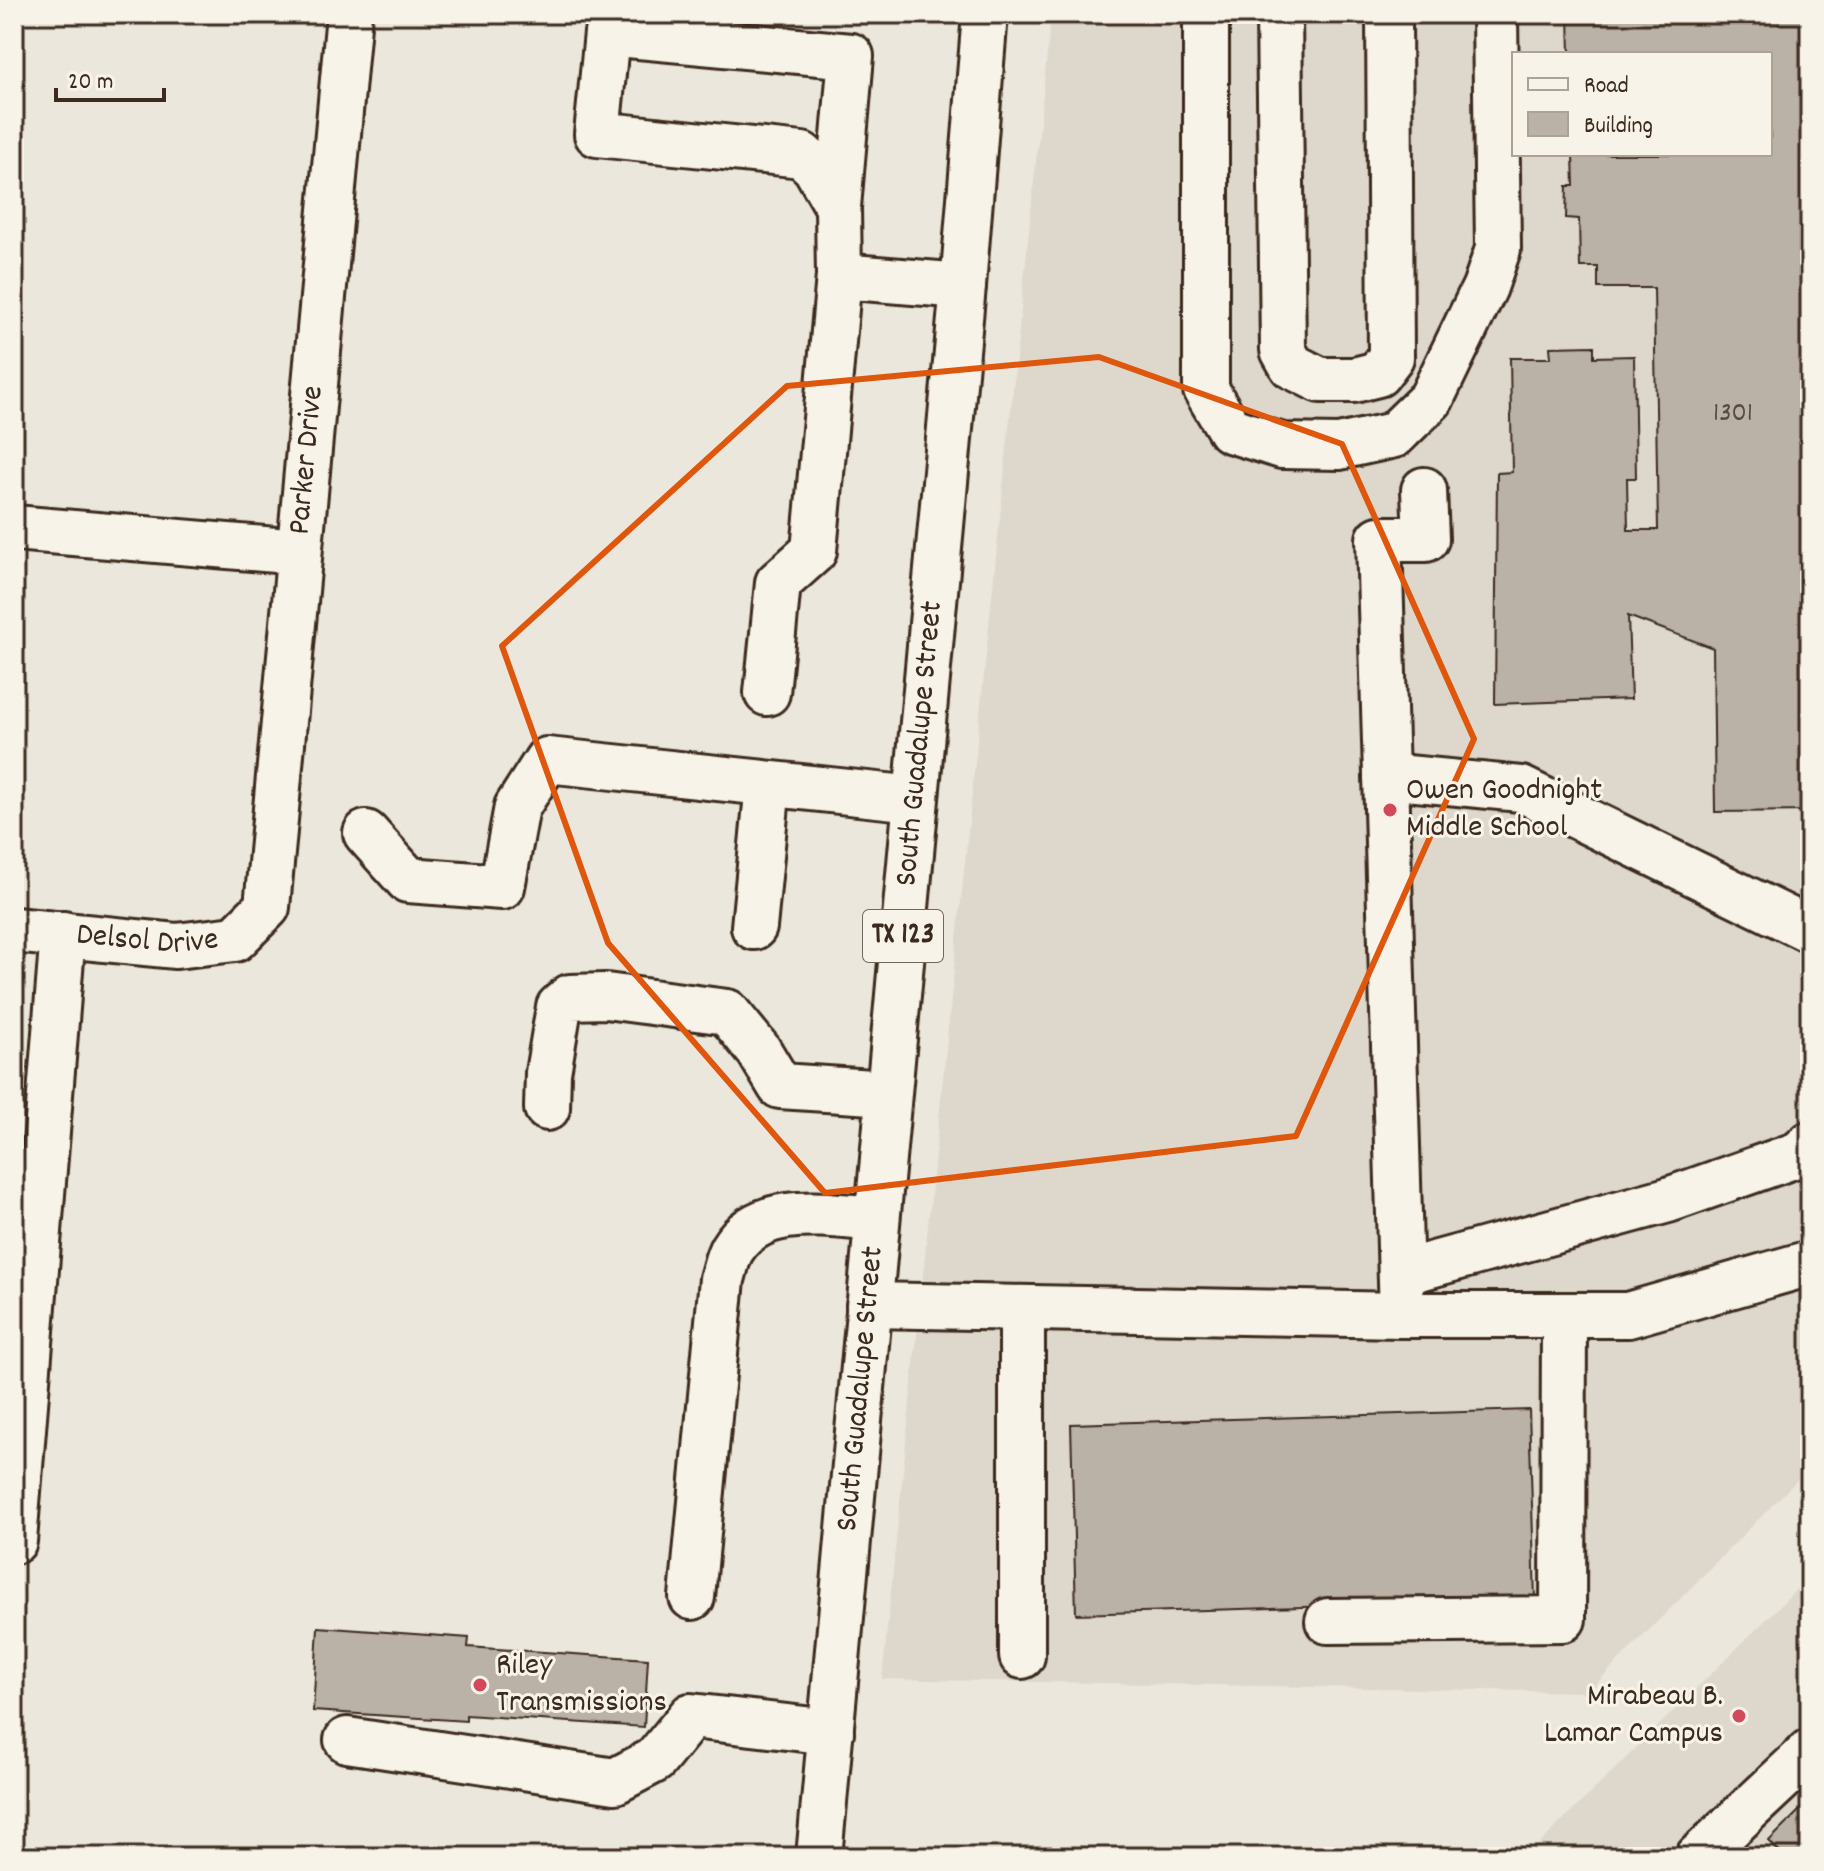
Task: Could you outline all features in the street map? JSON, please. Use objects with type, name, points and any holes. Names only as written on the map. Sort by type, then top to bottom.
[{"type":"main road","name":"Parker Drive","points":[[267,907],[349,14]]},
{"type":"main road","name":"South Guadalupe Street","points":[[819,1857],[963,286],[985,14]]},
{"type":"main road","points":[[1206,14],[1206,390],[1230,430],[1282,446],[1339,447],[1394,435],[1431,399],[1485,287],[1498,249],[1495,14]]},
{"type":"main road","points":[[1279,14],[1283,350],[1292,366],[1320,380],[1354,380],[1378,374],[1391,357],[1389,14]]},
{"type":"main road","points":[[767,693],[778,583],[814,551],[839,276],[838,207],[851,56],[607,33],[597,134],[802,155],[815,167],[838,207]]},
{"type":"main road","points":[[839,276],[963,286]]},
{"type":"main road","points":[[1401,1294],[1379,539],[1426,539],[1424,490]]},
{"type":"main road","points":[[14,528],[299,552]]},
{"type":"main road","points":[[366,833],[408,880],[502,887],[517,807],[547,760],[915,799]]},
{"type":"main road","points":[[1386,776],[1521,789],[1810,930]]},
{"type":"main road","points":[[754,927],[768,784]]},
{"type":"main road","name":"Delsol Drive","points":[[14,930],[176,946],[235,939],[267,907]]},
{"type":"main road","points":[[14,1541],[63,934]]},
{"type":"main road","points":[[547,1108],[548,1073],[559,1007],[570,997],[606,996],[727,1012],[759,1051],[780,1086],[888,1093]]},
{"type":"main road","points":[[1401,1294],[1799,1154],[1810,1144]]},
{"type":"main road","points":[[692,1597],[722,1279],[732,1249],[755,1225],[790,1215],[877,1219]]},
{"type":"main road","points":[[869,1305],[1022,1309],[1401,1294],[1564,1315],[1628,1315],[1810,1263]]},
{"type":"main road","points":[[1022,1309],[1022,1656]]},
{"type":"main road","points":[[1328,1621],[1563,1619],[1564,1315]]},
{"type":"main road","points":[[347,1740],[615,1781],[655,1760],[691,1716],[831,1732]]},
{"type":"main road","points":[[1698,1857],[1810,1752]]},
{"type":"highlighted area","points":[[1099,357],[1342,444],[1474,739],[1296,1136],[825,1193],[608,943],[502,646],[787,386]]},
{"type":"shaded area","name":"Owen Goodnight Middle School","points":[[1051,14],[1810,14],[1810,1467],[1588,1692],[882,1679]]},
{"type":"shaded area","name":"Mirabeau B. Lamar Campus","points":[[1810,1576],[1810,1857],[1526,1857]]},
{"type":"building","name":"Owen Goodnight Middle School","points":[[1569,14],[1810,14],[1810,811],[1715,812],[1713,648],[1628,616],[1631,699],[1495,704],[1497,473],[1512,472],[1510,358],[1551,358],[1550,347],[1594,346],[1594,357],[1634,356],[1636,478],[1627,478],[1628,530],[1658,530],[1654,288],[1598,288],[1598,267],[1580,267],[1579,219],[1566,218],[1567,186],[1574,186],[1573,156],[1772,156],[1772,52],[1570,52]]},
{"type":"building","points":[[1529,1410],[1535,1600],[1076,1614],[1071,1424]]},
{"type":"building","name":"Riley Transmissions","points":[[318,1627],[469,1638],[468,1647],[648,1659],[644,1727],[466,1715],[466,1721],[313,1711]]},
{"type":"building","points":[[1810,1800],[1810,1857],[1784,1857],[1769,1841]]},
{"type":"place","name":"Owen Goodnight Middle School","points":[[1390,810]]},
{"type":"place","name":"Riley Transmissions","points":[[480,1685]]},
{"type":"place","name":"Mirabeau B. Lamar Campus","points":[[1739,1716]]}]
